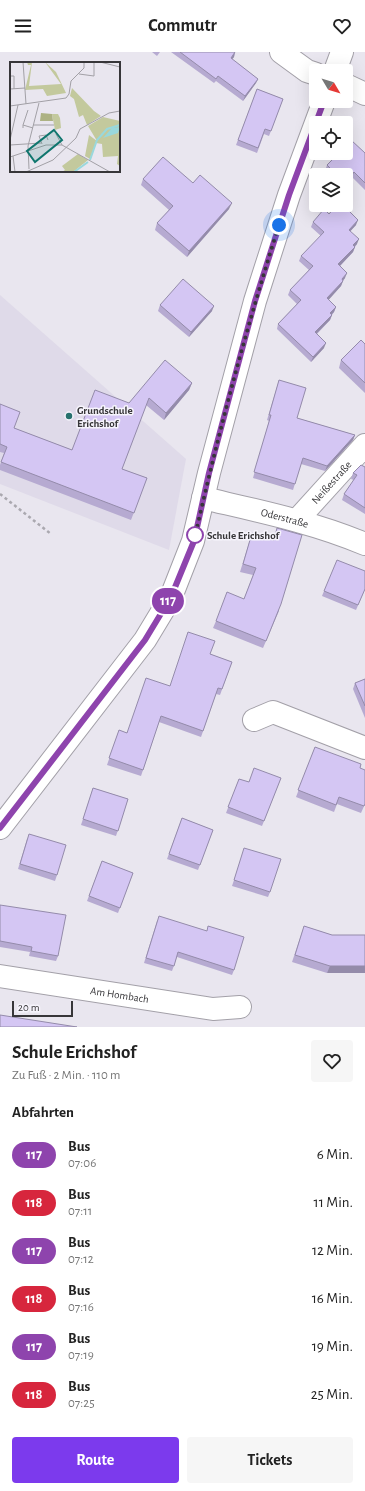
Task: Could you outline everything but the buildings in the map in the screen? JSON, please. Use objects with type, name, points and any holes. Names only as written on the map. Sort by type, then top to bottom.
[{"type":"street","points":[[281,52],[309,72]]},
{"type":"street","points":[[338,64],[342,52]]},
{"type":"street","points":[[353,88],[365,94]]},
{"type":"street","points":[[0,828],[145,640],[171,597],[194,541],[203,498],[255,301],[289,195],[321,108]]},
{"type":"street","name":"Neißestraße","points":[[297,520],[365,445]]},
{"type":"street","name":"Oderstraße","points":[[203,498],[297,520],[337,532],[365,544]]},
{"type":"street","points":[[254,720],[273,712],[365,748]]},
{"type":"street","name":"Am Hombach","points":[[0,976],[213,1009],[240,1007]]},
{"type":"path","points":[[0,494],[51,534]]},
{"type":"shaded area","name":"Grundschule Erichshof","points":[[0,295],[186,459],[169,550],[0,484]]},
{"type":"bus line","name":"117","points":[[0,828],[145,640],[171,597],[194,541],[209,473],[255,301],[289,195],[321,108]]},
{"type":"place","name":"Grundschule Erichshof","points":[[69,416]]},
{"type":"place","name":"Schule Erichshof","points":[[195,535]]},
{"type":"route","points":[[195,535],[194,541],[209,473],[255,301],[279,225]]}]
